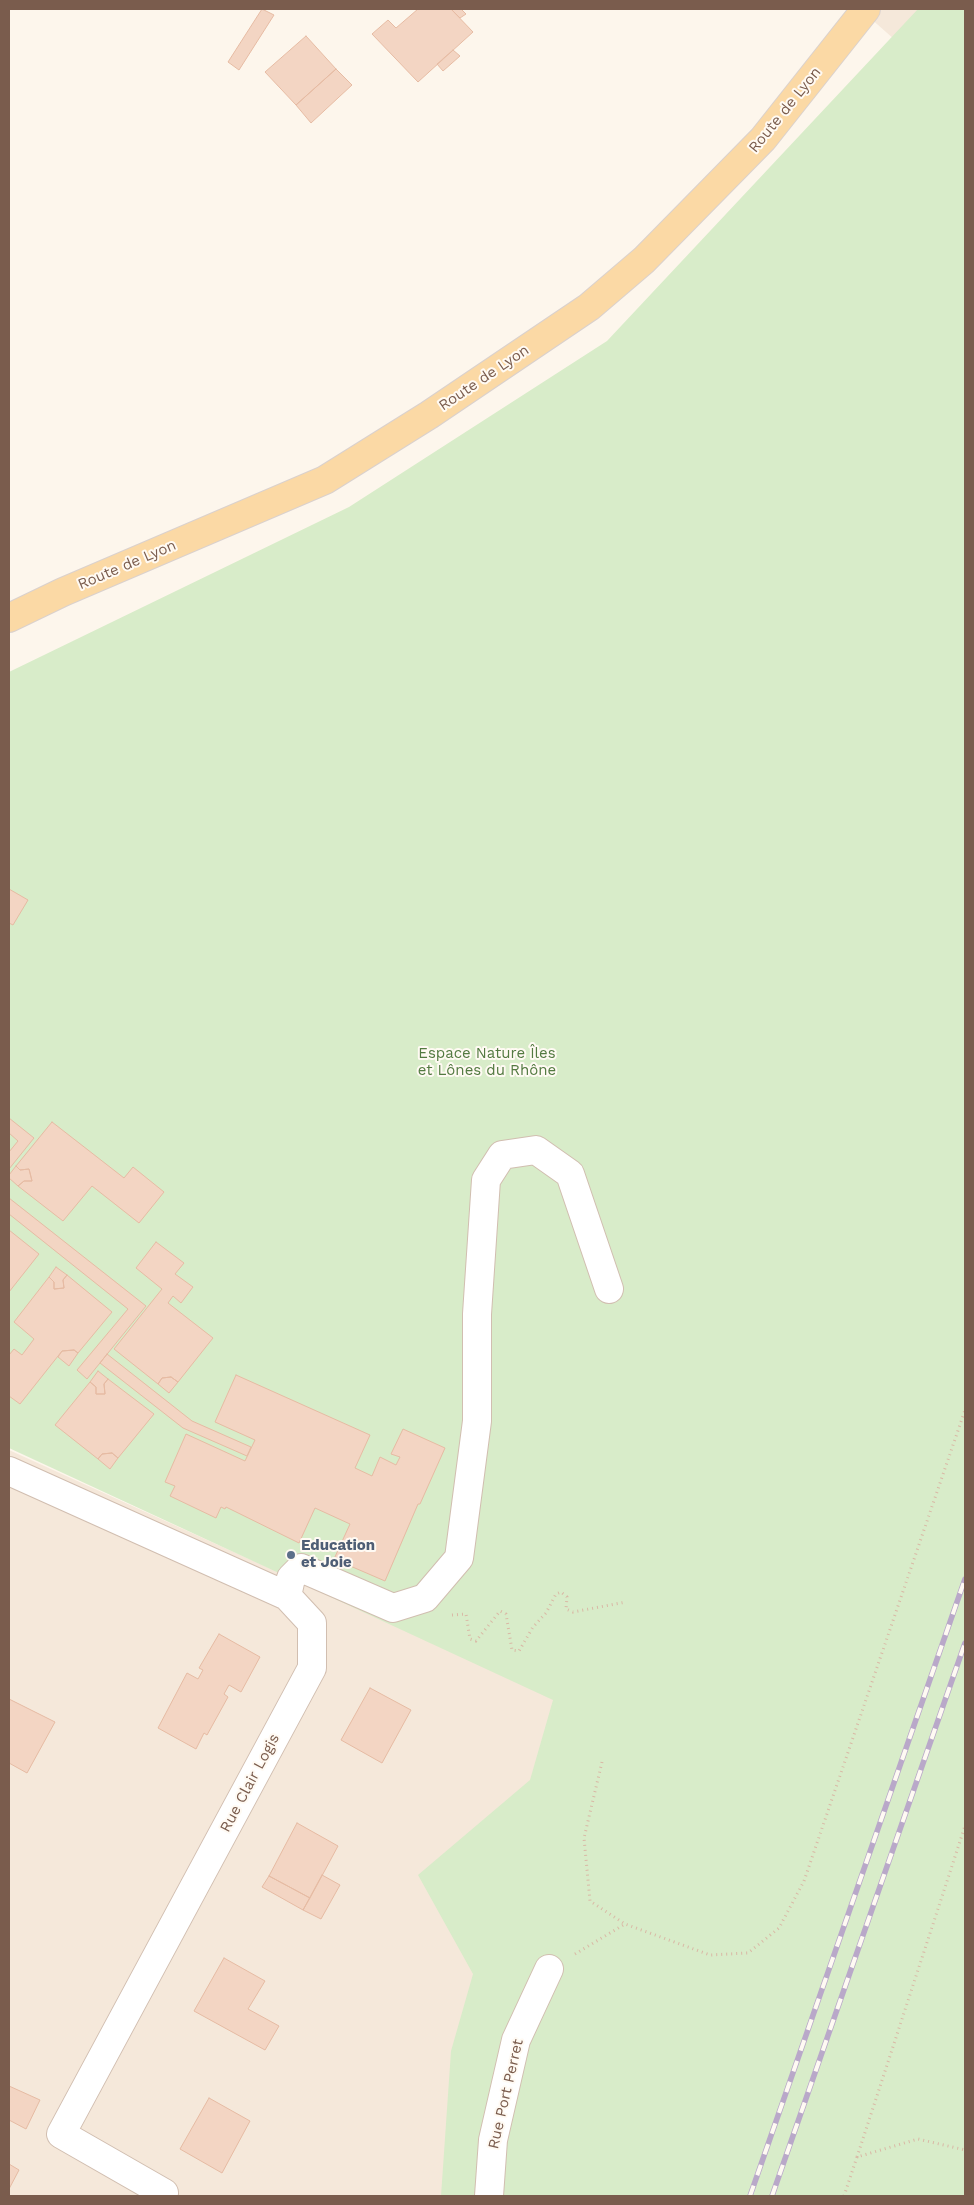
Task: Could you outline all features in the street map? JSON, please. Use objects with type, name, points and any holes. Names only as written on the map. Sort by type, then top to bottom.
[{"type":"main road","name":"Route de Lyon","points":[[9,618],[62,592],[325,480],[428,415],[589,308],[644,260],[763,139],[866,9]]},
{"type":"street","points":[[287,1596],[291,1578],[301,1568],[393,1608],[425,1598],[459,1558],[477,1421],[477,1314],[486,1180],[502,1155],[536,1150],[570,1174],[609,1289]]},
{"type":"street","name":"Rue Clair Logis","points":[[9,1471],[287,1596],[312,1623],[312,1668],[61,2134],[164,2193]]},
{"type":"street","name":"Rue Port Perret","points":[[489,2196],[493,2140],[516,2040],[549,1968]]},
{"type":"path","points":[[602,1762],[584,1838],[590,1901],[625,1924],[710,1955],[748,1953],[779,1928],[804,1881],[965,1410]]},
{"type":"path","points":[[425,1598],[443,1616],[466,1614],[470,1639],[476,1641],[500,1611],[506,1614],[512,1650],[519,1651],[533,1627],[546,1613],[556,1594],[561,1592],[567,1597],[566,1609],[573,1612],[626,1602]]},
{"type":"path","points":[[844,2196],[965,1826]]},
{"type":"path","points":[[549,1968],[625,1924]]},
{"type":"path","points":[[857,2157],[918,2138],[965,2150]]},
{"type":"shaded area","points":[[860,9],[923,9],[895,40]]},
{"type":"shaded area","points":[[9,1450],[291,1578],[565,1688],[599,2196],[9,2196]]},
{"type":"green space","name":"Espace Nature Îles et Lônes du Rhône","points":[[918,9],[965,9],[965,2196],[441,2196],[451,2051],[473,1974],[418,1875],[530,1780],[553,1700],[9,1448],[9,672],[349,507],[607,341]]},
{"type":"building","points":[[262,9],[274,15],[239,70],[228,62]]},
{"type":"building","points":[[418,9],[451,9],[473,32],[418,82],[372,34],[388,20],[396,28]]},
{"type":"building","points":[[451,9],[461,9],[466,14],[460,18]]},
{"type":"building","points":[[306,36],[336,69],[296,105],[265,72]]},
{"type":"building","points":[[453,50],[460,56],[443,71],[437,64]]},
{"type":"building","points":[[336,69],[352,85],[311,123],[296,105]]},
{"type":"building","points":[[9,889],[28,900],[13,925],[9,923]]},
{"type":"building","points":[[9,1118],[34,1138],[9,1169],[9,1152],[18,1141],[9,1133]]},
{"type":"building","points":[[52,1122],[124,1178],[133,1167],[164,1192],[139,1223],[92,1186],[63,1221],[18,1186],[24,1181],[32,1181],[29,1169],[20,1170],[16,1166]]},
{"type":"building","points":[[16,1166],[20,1170],[29,1169],[32,1181],[24,1181],[18,1186],[9,1178],[9,1175]]},
{"type":"building","points":[[9,1198],[146,1306],[87,1379],[77,1370],[128,1309],[9,1214]]},
{"type":"building","points":[[9,1230],[39,1254],[9,1292]]},
{"type":"building","points":[[156,1242],[184,1263],[175,1274],[193,1287],[181,1303],[173,1296],[168,1303],[213,1338],[178,1382],[171,1377],[162,1378],[158,1384],[114,1349],[162,1289],[136,1268]]},
{"type":"building","points":[[56,1267],[67,1275],[63,1280],[64,1288],[54,1289],[54,1282],[49,1277]]},
{"type":"building","points":[[67,1275],[112,1312],[78,1353],[74,1350],[62,1351],[20,1404],[9,1396],[9,1355],[14,1349],[22,1355],[34,1339],[14,1322],[49,1277],[54,1282],[54,1289],[64,1288],[63,1280]]},
{"type":"building","points":[[74,1350],[78,1353],[69,1366],[58,1357],[62,1351]]},
{"type":"building","points":[[107,1354],[192,1421],[251,1447],[247,1456],[183,1428],[100,1363]]},
{"type":"building","points":[[98,1371],[108,1379],[104,1384],[105,1394],[96,1394],[96,1387],[90,1382]]},
{"type":"building","points":[[236,1375],[370,1435],[355,1468],[372,1476],[380,1457],[396,1465],[400,1457],[391,1454],[403,1429],[445,1448],[420,1504],[418,1504],[385,1581],[334,1559],[350,1524],[315,1508],[299,1543],[226,1507],[225,1509],[221,1507],[216,1518],[170,1496],[175,1486],[165,1482],[186,1434],[245,1461],[255,1440],[215,1422]]},
{"type":"building","points":[[171,1377],[178,1382],[169,1393],[158,1384],[162,1378]]},
{"type":"building","points":[[108,1379],[154,1414],[118,1458],[112,1453],[102,1454],[98,1459],[55,1425],[90,1382],[96,1387],[96,1394],[105,1394],[104,1384]]},
{"type":"building","points":[[112,1453],[118,1458],[110,1469],[98,1459],[102,1454]]},
{"type":"building","points":[[219,1634],[260,1657],[241,1692],[229,1685],[224,1694],[228,1697],[207,1735],[204,1733],[196,1749],[158,1728],[187,1673],[198,1679],[203,1670],[199,1668]]},
{"type":"building","points":[[370,1688],[411,1710],[382,1763],[341,1740]]},
{"type":"building","points":[[9,1699],[55,1722],[27,1773],[9,1763]]},
{"type":"building","points":[[297,1823],[338,1846],[310,1898],[269,1876]]},
{"type":"building","points":[[322,1875],[340,1885],[321,1919],[303,1910]]},
{"type":"building","points":[[269,1876],[310,1898],[303,1910],[262,1887]]},
{"type":"building","points":[[224,1958],[265,1981],[248,2009],[279,2026],[265,2050],[194,2011]]},
{"type":"building","points":[[9,2086],[40,2100],[26,2129],[9,2120]]},
{"type":"building","points":[[209,2098],[250,2121],[222,2173],[180,2149]]},
{"type":"building","points":[[9,2164],[19,2170],[9,2189]]},
{"type":"railway","points":[[750,2196],[965,1579]]},
{"type":"railway","points":[[772,2196],[965,1643]]},
{"type":"place","name":"Education et Joie","points":[[291,1555]]}]
